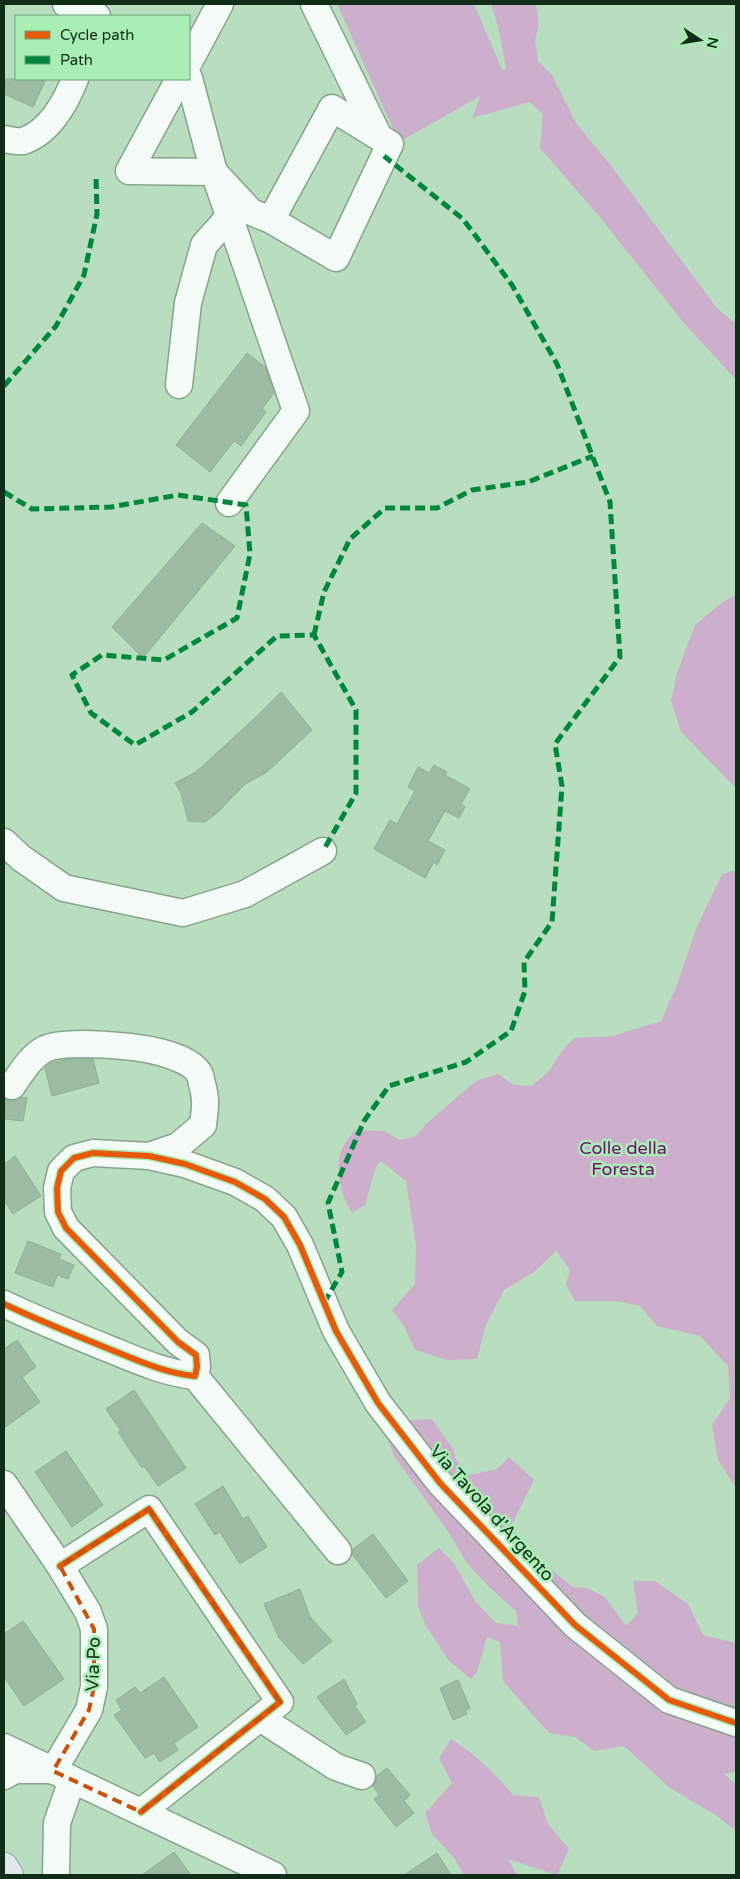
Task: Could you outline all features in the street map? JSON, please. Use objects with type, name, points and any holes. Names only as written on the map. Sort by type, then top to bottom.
[{"type":"main road","points":[[4,1867],[10,1875]]},
{"type":"street","points":[[66,4],[95,15]]},
{"type":"street","points":[[190,60],[220,4]]},
{"type":"street","points":[[314,4],[379,137]]},
{"type":"street","points":[[4,139],[22,141],[44,130],[68,97],[76,80]]},
{"type":"street","points":[[178,80],[129,172],[214,172],[251,212],[271,220],[336,258],[390,144],[332,108],[271,220]]},
{"type":"street","points":[[190,80],[214,172],[296,411],[229,503]]},
{"type":"street","points":[[179,385],[188,303],[204,245],[229,217]]},
{"type":"street","points":[[4,842],[21,858],[64,888],[182,913],[245,894],[323,851]]},
{"type":"street","points":[[12,1086],[30,1062],[45,1049],[63,1045],[107,1045],[141,1049],[163,1053],[188,1064],[199,1073],[206,1098],[203,1125],[178,1146],[149,1156]]},
{"type":"street","name":"Via Tavola d'Argento","points":[[195,1376],[197,1367],[196,1355],[178,1342],[66,1228],[58,1212],[57,1188],[61,1171],[74,1158],[93,1153],[149,1156],[185,1164],[235,1182],[264,1199],[284,1217],[300,1245],[336,1332],[378,1403],[440,1483],[575,1625],[669,1700],[736,1723]]},
{"type":"street","points":[[4,1304],[59,1330],[155,1367],[177,1374],[195,1376],[338,1551]]},
{"type":"street","name":"Via Po","points":[[4,1484],[60,1566],[88,1612],[94,1629],[94,1687],[89,1710],[63,1776],[57,1823],[56,1875]]},
{"type":"street","points":[[60,1566],[149,1509],[280,1702],[141,1812]]},
{"type":"street","points":[[260,1718],[336,1767],[362,1776]]},
{"type":"street","points":[[4,1747],[273,1875]]},
{"type":"street","points":[[4,1776],[15,1770],[63,1776]]},
{"type":"highlighted area","points":[[149,1509],[280,1702],[141,1812],[53,1771],[89,1710],[94,1687],[94,1629],[60,1566]]},
{"type":"shaded area","points":[[337,4],[474,4],[507,81],[399,142]]},
{"type":"green space","points":[[491,4],[536,4],[539,24],[535,40],[538,61],[552,75],[576,123],[612,167],[717,308],[736,324],[736,380],[684,323],[599,216],[540,148],[543,115],[530,102],[472,118],[483,88],[506,68],[498,26]]},
{"type":"green space","points":[[736,595],[736,788],[681,732],[671,701],[677,673],[695,625],[724,601]]},
{"type":"green space","name":"Colle della Foresta","points":[[736,870],[736,1488],[718,1460],[712,1425],[730,1398],[728,1366],[700,1336],[657,1326],[640,1306],[617,1301],[575,1301],[566,1284],[570,1270],[556,1251],[534,1272],[504,1290],[486,1325],[477,1359],[447,1360],[415,1350],[404,1326],[392,1310],[415,1284],[416,1245],[406,1181],[381,1161],[376,1167],[365,1205],[352,1213],[342,1190],[339,1163],[343,1147],[355,1130],[384,1131],[400,1140],[416,1136],[427,1123],[476,1081],[498,1074],[514,1085],[532,1086],[549,1071],[562,1051],[574,1038],[613,1036],[661,1021],[676,987],[697,927],[722,874]]},
{"type":"green space","points":[[432,1419],[453,1449],[456,1460],[470,1475],[497,1469],[509,1457],[534,1480],[512,1524],[525,1548],[573,1587],[587,1588],[605,1597],[626,1626],[638,1613],[633,1581],[655,1581],[688,1604],[703,1635],[736,1643],[736,1772],[724,1774],[736,1784],[736,1831],[717,1816],[670,1788],[624,1746],[594,1751],[575,1737],[549,1733],[503,1681],[500,1642],[487,1637],[477,1672],[471,1679],[449,1661],[426,1626],[418,1606],[417,1565],[439,1548],[454,1563],[475,1601],[496,1623],[518,1626],[516,1611],[489,1587],[467,1563],[449,1533],[394,1456],[385,1432],[398,1421]]},
{"type":"green space","points":[[451,1739],[484,1764],[513,1795],[539,1797],[548,1824],[569,1849],[557,1875],[508,1859],[517,1875],[464,1875],[454,1858],[432,1834],[425,1813],[452,1783],[439,1758]]},
{"type":"building","points":[[4,79],[46,80],[33,107],[4,94]]},
{"type":"building","points":[[247,353],[265,367],[274,393],[262,409],[266,412],[241,446],[234,441],[210,472],[176,445]]},
{"type":"building","points":[[202,523],[235,546],[143,658],[112,627]]},
{"type":"building","points":[[281,692],[312,730],[267,772],[245,784],[218,812],[205,822],[188,821],[181,793],[175,783],[196,772]]},
{"type":"building","points":[[434,765],[447,772],[445,775],[470,789],[461,804],[465,807],[459,818],[445,811],[428,841],[445,850],[437,865],[434,862],[425,878],[374,849],[390,820],[397,824],[415,791],[408,787],[418,767],[429,773]]},
{"type":"building","points":[[70,1059],[93,1059],[99,1083],[52,1096],[45,1068],[51,1063]]},
{"type":"building","points":[[21,1097],[27,1098],[23,1121],[4,1119],[4,1098],[11,1101]]},
{"type":"building","points":[[15,1156],[41,1196],[13,1214],[4,1200],[4,1164]]},
{"type":"building","points":[[28,1241],[61,1254],[59,1259],[74,1265],[68,1279],[57,1275],[53,1287],[15,1273]]},
{"type":"building","points":[[17,1340],[36,1367],[22,1377],[40,1402],[4,1428],[4,1349]]},
{"type":"building","points":[[134,1390],[186,1468],[158,1486],[144,1466],[142,1468],[118,1432],[121,1431],[106,1409]]},
{"type":"building","points":[[66,1451],[103,1505],[72,1527],[35,1472]]},
{"type":"building","points":[[223,1486],[243,1519],[248,1516],[267,1547],[240,1564],[220,1532],[215,1535],[195,1504]]},
{"type":"building","points":[[373,1534],[408,1581],[386,1598],[352,1554],[353,1549]]},
{"type":"building","points":[[300,1589],[310,1617],[332,1641],[303,1664],[279,1638],[264,1604]]},
{"type":"building","points":[[23,1621],[64,1679],[24,1706],[4,1677],[4,1634]]},
{"type":"building","points":[[164,1677],[198,1727],[174,1743],[178,1750],[160,1762],[154,1753],[145,1758],[114,1715],[122,1710],[116,1700],[135,1687],[140,1693]]},
{"type":"building","points":[[344,1679],[357,1704],[355,1706],[366,1722],[346,1735],[317,1697]]},
{"type":"building","points":[[458,1680],[470,1708],[466,1710],[467,1714],[453,1720],[440,1688]]},
{"type":"building","points":[[387,1768],[410,1795],[404,1801],[414,1813],[396,1827],[374,1799],[379,1795],[373,1786],[377,1776]]},
{"type":"building","points":[[174,1852],[191,1875],[142,1875]]},
{"type":"building","points":[[437,1853],[451,1875],[404,1875]]},
{"type":"marked path","points":[[324,1303],[342,1272],[328,1203],[364,1121],[389,1086],[466,1062],[511,1031],[525,991],[524,962],[552,922],[562,786],[555,744],[620,657],[610,502],[557,364],[512,285],[463,219],[384,156]]},
{"type":"marked path","points":[[4,386],[56,326],[84,275],[97,214],[96,176]]},
{"type":"marked path","points":[[314,635],[324,592],[350,539],[385,508],[437,508],[472,490],[528,482],[593,456]]},
{"type":"marked path","points":[[4,492],[32,509],[111,507],[178,495],[246,505],[250,554],[237,618],[164,660],[102,655],[72,675],[91,713],[135,745],[192,712],[277,636],[314,635],[356,710],[356,793],[323,851]]},
{"type":"cycle path","points":[[4,1304],[144,1363],[164,1370],[195,1376],[197,1367],[196,1355],[178,1342],[66,1228],[58,1212],[57,1188],[61,1171],[74,1158],[93,1153],[149,1156],[185,1164],[235,1182],[265,1199],[284,1217],[300,1245],[336,1331],[378,1403],[440,1483],[575,1625],[669,1700],[736,1723]]},
{"type":"cycle path","points":[[60,1566],[149,1509],[280,1702],[141,1812]]}]
